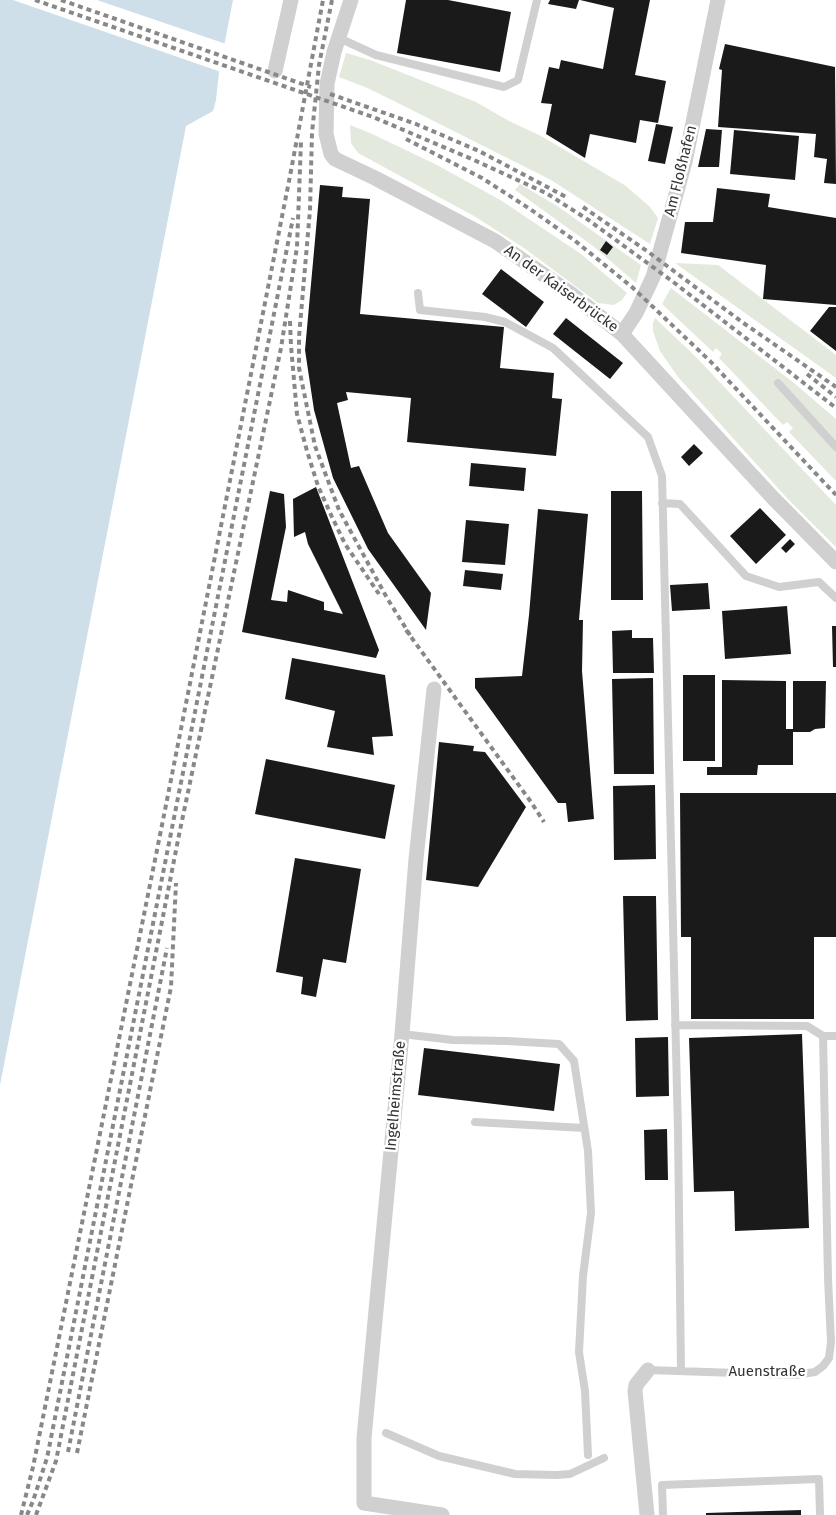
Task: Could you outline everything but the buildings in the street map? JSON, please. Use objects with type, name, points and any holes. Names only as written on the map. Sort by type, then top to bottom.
[{"type":"street","points":[[276,72],[291,0]]},
{"type":"street","points":[[339,38],[351,0]]},
{"type":"street","name":"Am Floßhafen","points":[[622,334],[636,314],[653,276],[685,162],[718,0]]},
{"type":"street","name":"An der Kaiserbrücke","points":[[339,38],[330,69],[326,107],[326,134],[331,154],[335,159],[384,182],[494,242],[570,293],[622,334],[773,498],[836,562]]},
{"type":"street","name":"Ingelheimstraße","points":[[434,689],[416,859],[402,1034],[364,1438],[364,1503],[442,1515]]},
{"type":"street","name":"Auenstraße","points":[[646,1515],[635,1392],[636,1385],[648,1370]]},
{"type":"lane","points":[[339,38],[376,55],[504,87],[518,80],[537,0]]},
{"type":"lane","points":[[418,293],[420,310],[505,322],[553,348],[648,437],[662,476],[681,1371]]},
{"type":"lane","points":[[778,383],[836,447]]},
{"type":"lane","points":[[662,503],[680,504],[746,576],[779,587],[818,582],[836,598]]},
{"type":"lane","points":[[675,1025],[807,1026],[823,1036],[836,1036]]},
{"type":"lane","points":[[402,1034],[453,1040],[559,1044],[574,1061],[588,1151],[591,1212],[583,1276],[579,1352],[585,1391],[588,1455]]},
{"type":"lane","name":"Auenstraße","points":[[648,1370],[795,1375],[815,1372],[829,1358],[831,1342],[823,1036]]},
{"type":"lane","points":[[475,1122],[584,1128]]},
{"type":"lane","points":[[386,1433],[439,1456],[515,1474],[570,1474],[604,1458]]},
{"type":"lane","points":[[663,1515],[662,1485],[819,1479],[820,1515]]},
{"type":"shaded area","points":[[346,53],[370,60],[476,102],[509,121],[541,136],[626,186],[650,207],[658,218],[650,244],[551,180],[392,100],[339,77]]},
{"type":"shaded area","points":[[350,125],[437,165],[502,201],[581,254],[627,293],[622,300],[614,305],[598,303],[524,248],[474,216],[358,153],[351,143]]},
{"type":"shaded area","points":[[520,184],[557,206],[641,265],[636,283],[593,246],[515,190]]},
{"type":"shaded area","points":[[675,263],[718,265],[836,355],[836,378]]},
{"type":"shaded area","points":[[671,288],[794,383],[836,419],[836,481],[789,432],[793,428],[787,422],[783,425],[719,358],[722,354],[716,348],[713,352],[662,304]]},
{"type":"shaded area","points":[[655,318],[696,357],[836,505],[836,547],[786,497],[678,377],[660,351],[653,331]]},
{"type":"water","points":[[0,0],[233,0],[213,111],[186,126],[0,1085]]},
{"type":"pier","points":[[13,0],[97,0],[226,44],[221,72]]},
{"type":"railway","points":[[35,0],[373,117],[546,193],[587,219],[672,281],[836,408]]},
{"type":"railway","points":[[61,0],[311,87]]},
{"type":"railway","points":[[21,1515],[33,1467],[165,810],[323,0]]},
{"type":"railway","points":[[332,0],[319,65],[312,133],[310,210],[299,337],[299,368],[315,446],[339,510],[387,598],[410,635]]},
{"type":"railway","points":[[330,94],[416,124],[479,151],[568,198]]},
{"type":"railway","points":[[406,139],[482,178],[530,209],[574,240],[632,287],[710,361],[836,495]]},
{"type":"railway","points":[[36,1515],[56,1461],[179,835],[281,348],[297,247],[301,142]]},
{"type":"railway","points":[[583,207],[647,251],[742,322],[836,387]]},
{"type":"railway","points":[[27,1515],[47,1458],[293,218]]},
{"type":"railway","points":[[290,321],[297,414],[318,486],[345,544],[379,594]]},
{"type":"railway","points":[[807,374],[836,397]]},
{"type":"railway","points":[[406,630],[544,822]]},
{"type":"railway","points":[[77,1453],[171,987],[176,883]]},
{"type":"railway","points":[[68,1452],[167,948]]}]
